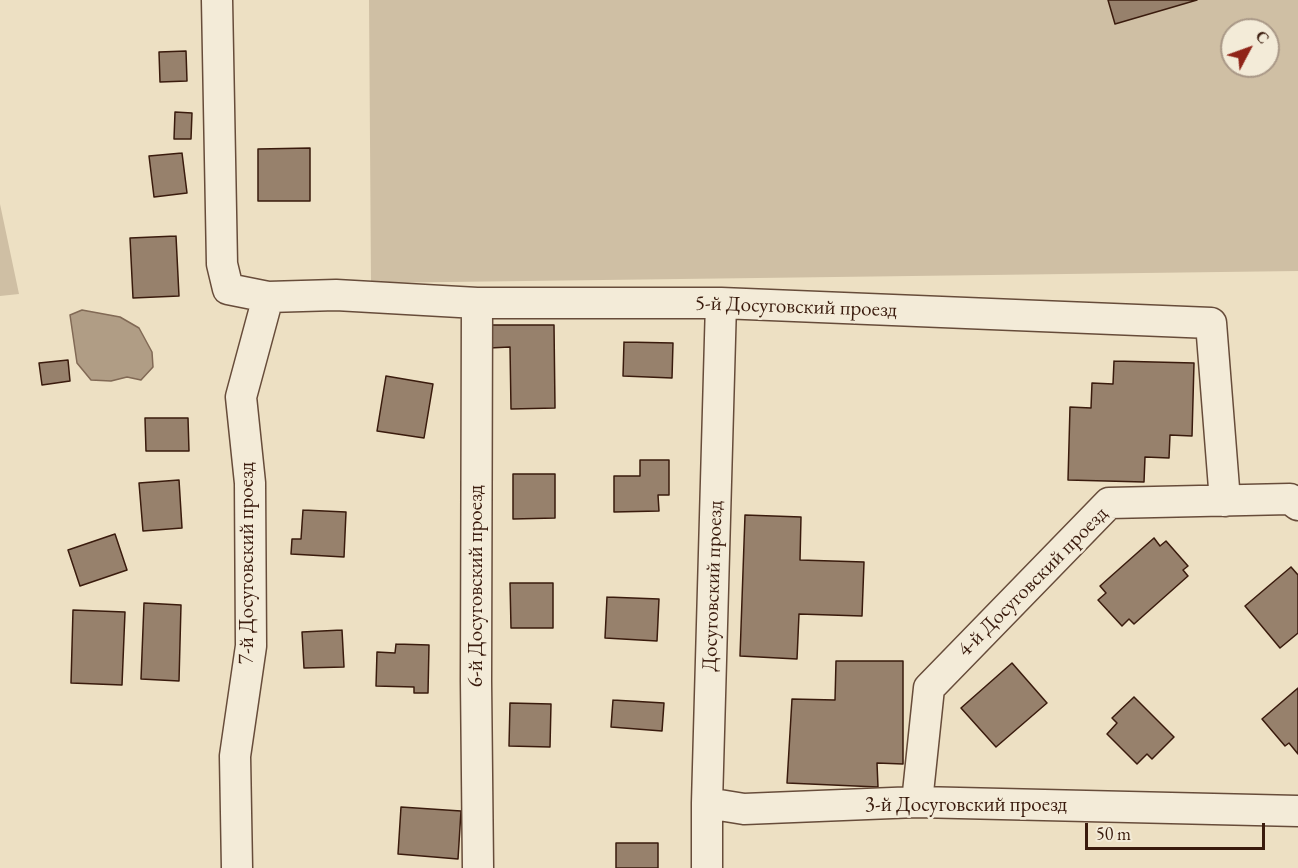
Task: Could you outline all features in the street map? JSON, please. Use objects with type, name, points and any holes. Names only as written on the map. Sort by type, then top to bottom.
[{"type":"street","name":"5-й Досуговский проезд","points":[[217,0],[222,264],[228,289],[268,297],[336,295],[477,303],[721,303],[1211,323],[1225,501]]},
{"type":"street","name":"7-й Досуговский проезд","points":[[237,868],[235,756],[251,646],[250,483],[241,397],[268,297]]},
{"type":"street","name":"6-й Досуговский проезд","points":[[477,303],[478,868]]},
{"type":"street","name":"Досуговский проезд","points":[[707,868],[706,803],[721,303]]},
{"type":"street","name":"4-й Досуговский проезд","points":[[917,802],[929,688],[1109,504],[1290,499],[1298,506]]},
{"type":"street","name":"3-й Досуговский проезд","points":[[706,803],[744,809],[917,802],[1298,811]]},
{"type":"shaded area","points":[[369,0],[1298,0],[1298,271],[371,283]]},
{"type":"shaded area","points":[[0,204],[19,294],[0,296]]},
{"type":"shaded area","points":[[82,310],[120,317],[139,328],[152,352],[153,367],[141,380],[127,377],[111,381],[91,380],[77,363],[70,315]]},
{"type":"building","points":[[1108,0],[1197,0],[1115,24]]},
{"type":"building","points":[[186,51],[187,81],[160,82],[159,52]]},
{"type":"building","points":[[175,112],[192,113],[191,139],[174,139]]},
{"type":"building","points":[[310,148],[310,201],[258,201],[258,149]]},
{"type":"building","points":[[182,153],[187,193],[154,197],[149,156]]},
{"type":"building","points":[[176,236],[179,296],[133,298],[130,238]]},
{"type":"building","points":[[489,325],[554,325],[555,408],[511,409],[510,347],[489,348]]},
{"type":"building","points":[[624,342],[673,343],[672,378],[623,376]]},
{"type":"building","points":[[68,360],[70,381],[42,385],[39,363]]},
{"type":"building","points":[[1114,361],[1194,363],[1192,436],[1170,435],[1169,458],[1145,457],[1144,482],[1068,480],[1070,407],[1091,408],[1092,383],[1113,384]]},
{"type":"building","points":[[386,376],[433,384],[424,438],[377,431]]},
{"type":"building","points":[[145,418],[188,418],[189,451],[146,451]]},
{"type":"building","points":[[640,460],[669,460],[669,495],[658,495],[659,511],[614,512],[614,476],[640,476]]},
{"type":"building","points":[[513,474],[555,474],[555,518],[513,519]]},
{"type":"building","points":[[179,480],[182,528],[143,531],[139,483]]},
{"type":"building","points":[[303,510],[346,512],[344,557],[291,554],[292,539],[301,539]]},
{"type":"building","points":[[745,515],[801,517],[800,560],[864,562],[862,616],[799,614],[797,659],[740,656]]},
{"type":"building","points":[[115,534],[127,570],[80,586],[68,550]]},
{"type":"building","points":[[1154,538],[1160,546],[1166,541],[1188,566],[1183,570],[1188,576],[1134,624],[1129,619],[1122,626],[1098,600],[1106,593],[1100,586]]},
{"type":"building","points":[[1291,567],[1298,575],[1298,633],[1280,648],[1245,606]]},
{"type":"building","points":[[510,583],[553,583],[553,628],[511,628]]},
{"type":"building","points":[[607,597],[659,599],[657,641],[605,638]]},
{"type":"building","points":[[144,603],[181,605],[179,681],[141,679]]},
{"type":"building","points":[[73,610],[125,612],[122,685],[71,683]]},
{"type":"building","points":[[342,630],[344,667],[304,668],[302,632]]},
{"type":"building","points":[[396,644],[429,645],[428,693],[414,693],[414,687],[376,686],[377,652],[395,653]]},
{"type":"building","points":[[836,661],[903,661],[903,764],[877,763],[878,787],[787,783],[792,699],[835,700]]},
{"type":"building","points":[[1012,663],[1047,703],[996,747],[961,708]]},
{"type":"building","points":[[1298,688],[1298,754],[1289,743],[1285,746],[1262,719]]},
{"type":"building","points":[[1134,697],[1174,737],[1152,759],[1147,754],[1137,764],[1107,734],[1117,723],[1112,718]]},
{"type":"building","points":[[613,700],[664,703],[662,731],[611,727]]},
{"type":"building","points":[[510,703],[551,704],[550,747],[509,746]]},
{"type":"building","points":[[401,807],[461,811],[458,859],[398,854]]},
{"type":"building","points":[[616,843],[658,843],[658,868],[616,868]]}]
